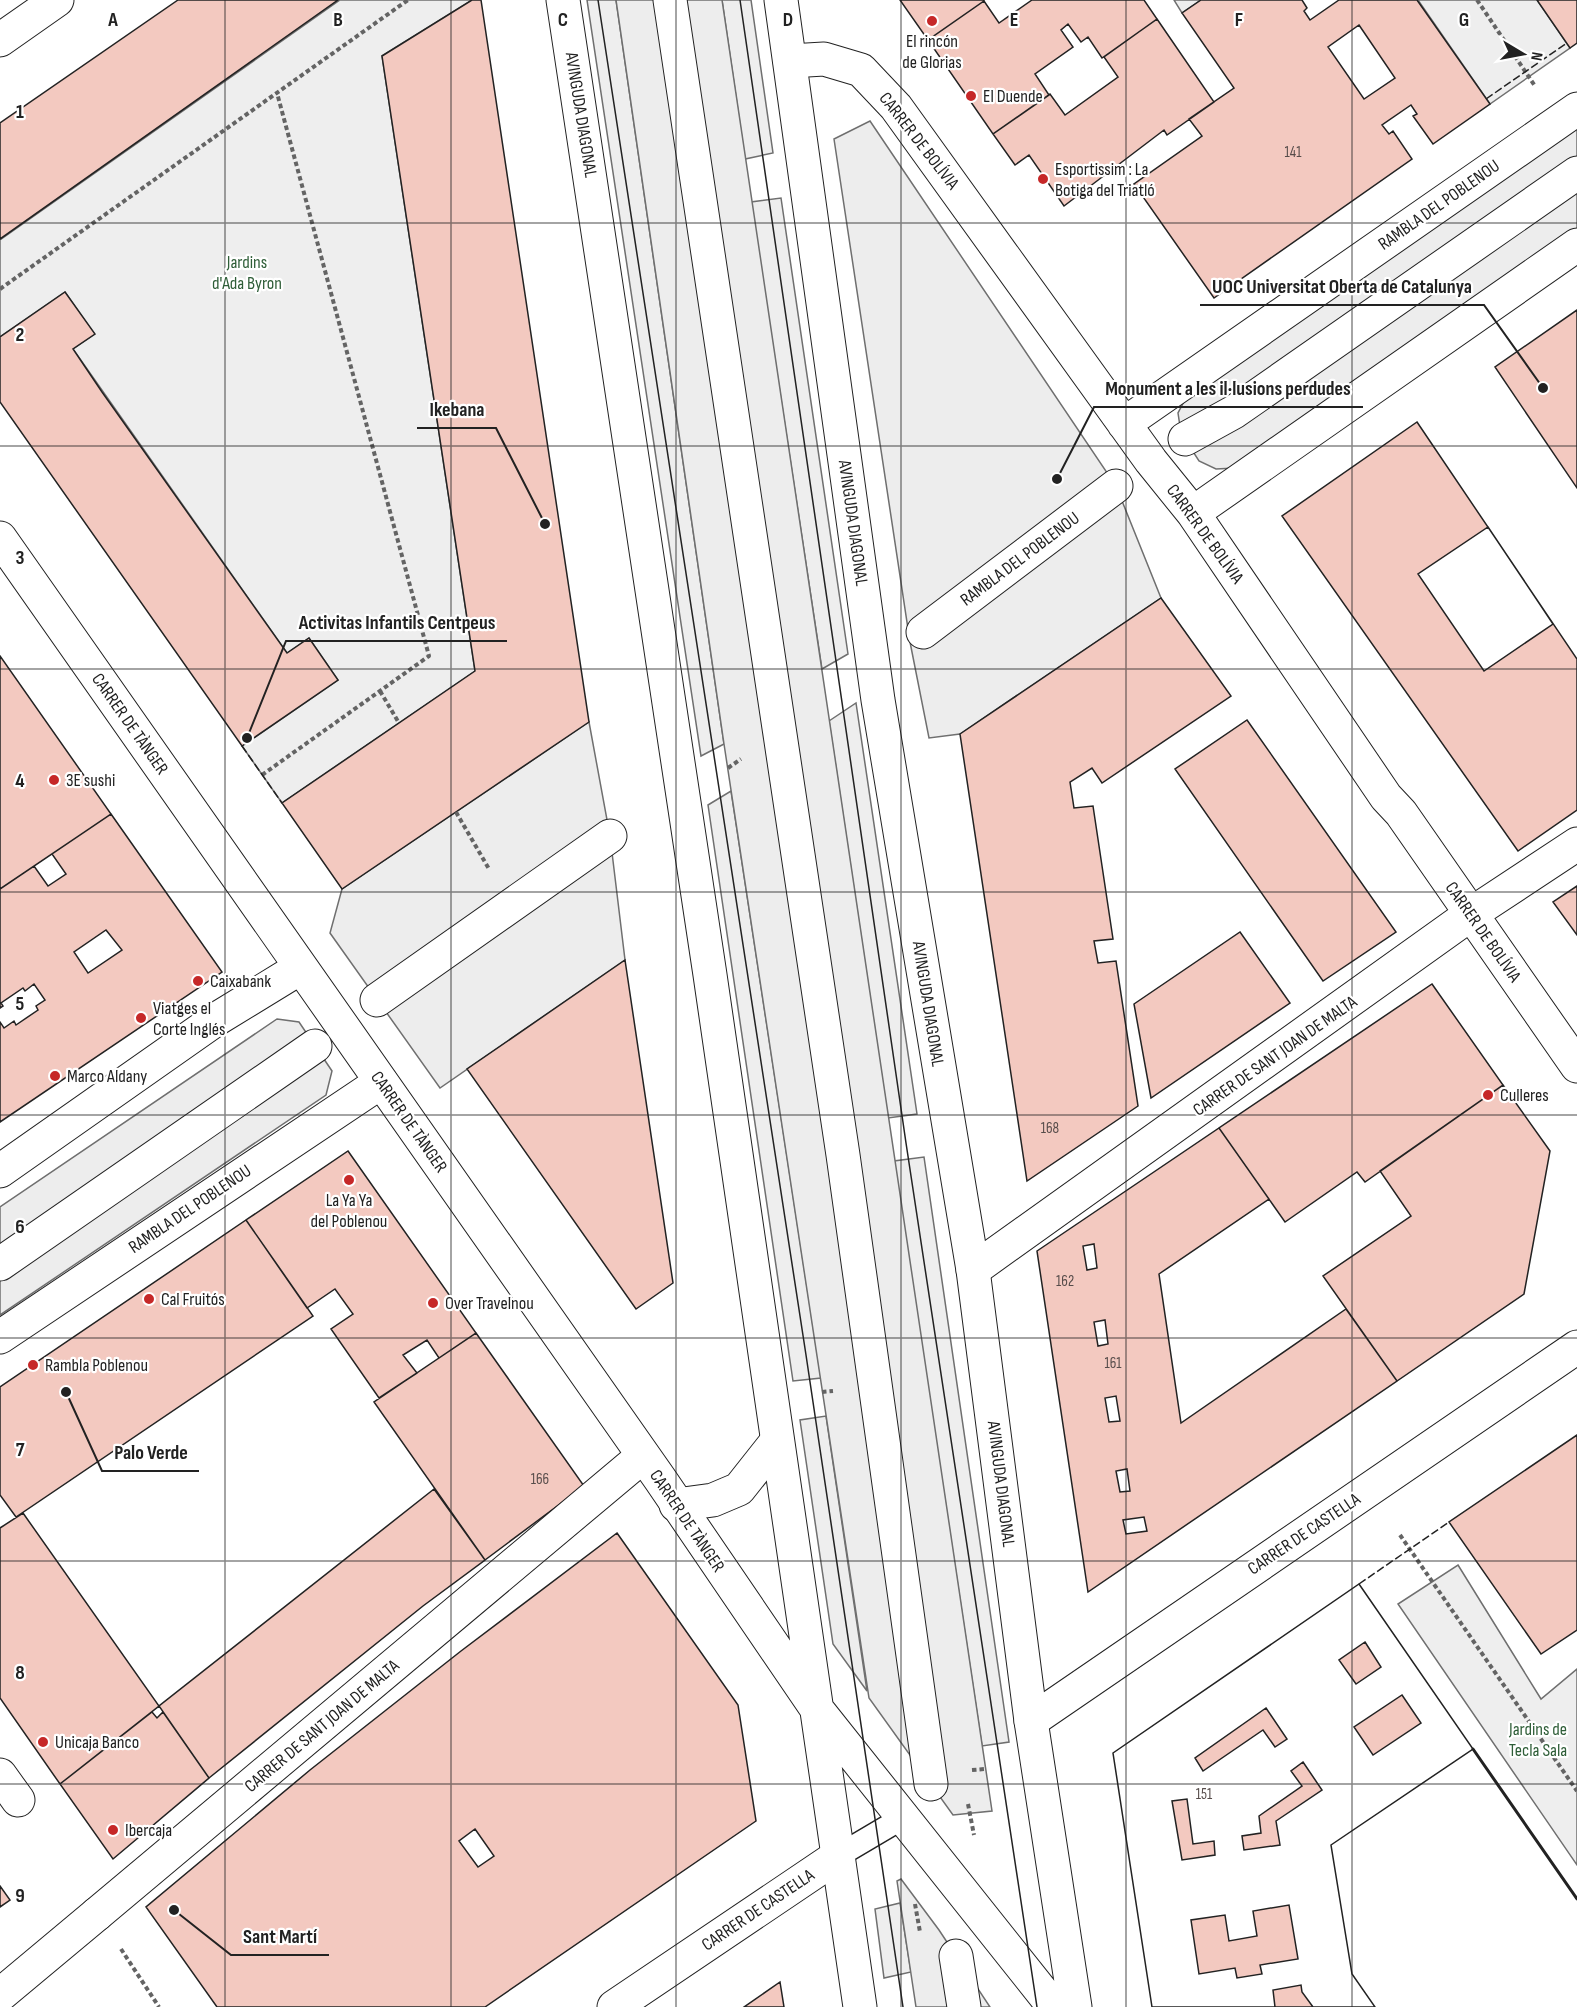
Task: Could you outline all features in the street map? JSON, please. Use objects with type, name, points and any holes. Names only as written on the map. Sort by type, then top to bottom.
[{"type":"street","points":[[0,40],[57,0]]},
{"type":"street","name":"AVINGUDA DIAGONAL","points":[[563,0],[640,490],[860,2007]]},
{"type":"street","points":[[670,0],[843,1155],[931,1784]]},
{"type":"street","name":"AVINGUDA DIAGONAL","points":[[781,0],[878,700],[973,1270],[1031,1721],[1074,2007]]},
{"type":"street","name":"CARRER DE BOLÍVIA","points":[[790,61],[824,59],[861,70],[896,107],[1124,424],[1193,513],[1386,797],[1401,813],[1577,1066]]},
{"type":"street","name":"RAMBLA DEL POBLENOU","points":[[1124,424],[1577,110]]},
{"type":"street","points":[[1185,439],[1234,412],[1577,173]]},
{"type":"street","points":[[1193,513],[1577,245]]},
{"type":"street","name":"RAMBLA DEL POBLENOU","points":[[923,632],[1116,486]]},
{"type":"street","name":"CARRER DE TÀNGER","points":[[0,538],[643,1456],[816,1708],[1054,2007]]},
{"type":"street","points":[[377,1000],[610,836]]},
{"type":"street","name":"CARRER DE SANT JOAN DE MALTA","points":[[973,1270],[1471,914],[1577,844]]},
{"type":"street","points":[[0,1171],[215,1020],[300,968]]},
{"type":"street","points":[[0,1264],[315,1046]]},
{"type":"street","name":"RAMBLA DEL POBLENOU","points":[[0,1337],[381,1082]]},
{"type":"street","name":"CARRER DE CASTELLA","points":[[1031,1721],[1577,1347]]},
{"type":"street","points":[[676,1505],[713,1500],[739,1489],[777,1441]]},
{"type":"street","name":"CARRER DE SANT JOAN DE MALTA","points":[[0,1995],[643,1456]]},
{"type":"street","name":"CARRER DE CASTELLA","points":[[614,2007],[838,1856]]},
{"type":"street","points":[[956,1956],[964,2007]]},
{"type":"lane","name":"CARRER DE CASTELLA","points":[[838,1856],[904,1817]]},
{"type":"path","points":[[0,289],[408,0]]},
{"type":"path","points":[[1477,0],[1538,90]]},
{"type":"path","points":[[262,775],[429,656],[277,93]]},
{"type":"path","points":[[380,691],[399,723]]},
{"type":"path","points":[[456,812],[512,904]]},
{"type":"path","points":[[1400,1534],[1577,1791]]},
{"type":"path","points":[[97,1914],[159,2007]]},
{"type":"green space","name":"Jardins d'Ada Byron","points":[[340,0],[472,0],[382,56],[475,671],[282,803],[242,746],[338,680],[309,638],[287,653],[73,349],[94,334],[65,292],[0,337],[0,240]]},
{"type":"green space","points":[[587,0],[616,0],[724,744],[701,756]]},
{"type":"green space","points":[[722,0],[751,0],[773,153],[745,159]]},
{"type":"green space","points":[[1174,0],[1201,0],[1182,13]]},
{"type":"green space","points":[[1418,0],[1537,0],[1570,48],[1490,104]]},
{"type":"green space","points":[[781,198],[848,654],[822,669],[751,202]]},
{"type":"green space","points":[[856,703],[917,1114],[888,1118],[829,721]]},
{"type":"green space","points":[[731,791],[821,1378],[793,1381],[708,805]]},
{"type":"green space","points":[[924,1157],[1009,1742],[982,1746],[894,1161]]},
{"type":"green space","points":[[826,1416],[867,1691],[833,1644],[800,1420]]},
{"type":"green space","name":"Jardins de Tecla Sala","points":[[1458,1565],[1541,1699],[1577,1669],[1577,1865],[1398,1604]]},
{"type":"green space","points":[[900,1903],[911,1972],[884,1978],[875,1909]]},
{"type":"shaded area","points":[[616,0],[722,0],[992,1811],[953,1815],[869,1698],[724,744]]},
{"type":"shaded area","points":[[870,121],[1116,486],[1161,598],[960,734],[929,738],[910,642],[834,139]]},
{"type":"shaded area","points":[[1577,122],[1577,230],[1235,468],[1216,469],[1199,461],[1181,433],[1178,413],[1188,394]]},
{"type":"shaded area","points":[[589,722],[610,836],[625,960],[440,1088],[330,933],[342,889]]},
{"type":"shaded area","points":[[277,1019],[299,1022],[332,1071],[326,1095],[0,1315],[0,1207]]},
{"type":"shaded area","points":[[901,1879],[939,1930],[990,2007],[916,2007],[897,1881]]},
{"type":"building","points":[[178,0],[338,0],[0,239],[0,123]]},
{"type":"building","points":[[472,0],[481,0],[589,722],[342,889],[282,803],[475,671],[382,56]]},
{"type":"building","points":[[900,0],[983,0],[984,1],[928,40]]},
{"type":"building","points":[[1032,0],[1144,0],[1157,19],[1102,58],[1088,37],[1081,42],[1068,24],[1061,30],[1073,47],[1035,74],[1049,95],[993,134],[928,40],[984,1],[999,23]]},
{"type":"building","points":[[1201,0],[1302,0],[1307,8],[1304,11],[1310,20],[1339,0],[1417,0],[1490,104],[1433,144],[1413,116],[1417,114],[1411,105],[1382,125],[1389,134],[1393,131],[1412,159],[1214,298],[1134,184],[1202,136],[1189,119],[1234,88],[1182,13]],"holes":[[[1359,25],[1395,78],[1364,99],[1328,47]]]},
{"type":"building","points":[[1537,0],[1577,0],[1577,43],[1570,48]]},
{"type":"building","points":[[1157,19],[1214,102],[1167,135],[1164,130],[1064,206],[1029,155],[1015,165],[993,134],[1050,94],[1065,115],[1118,77],[1104,57]]},
{"type":"building","points":[[65,292],[95,334],[73,349],[102,392],[287,653],[309,638],[338,680],[242,746],[0,402],[0,337]]},
{"type":"building","points":[[1577,310],[1577,488],[1495,367]]},
{"type":"building","points":[[1417,422],[1577,659],[1577,810],[1518,851],[1282,516]]},
{"type":"building","points":[[1488,527],[1553,624],[1484,671],[1418,574]]},
{"type":"building","points":[[1161,598],[1231,696],[1102,783],[1092,768],[1070,782],[1074,808],[1093,806],[1113,939],[1094,941],[1098,963],[1116,961],[1138,1106],[1027,1181],[960,734]]},
{"type":"building","points":[[0,656],[111,814],[0,889]]},
{"type":"building","points":[[1247,720],[1396,932],[1323,981],[1175,769]]},
{"type":"building","points":[[111,814],[222,972],[0,1122],[0,1022],[4,1028],[14,1021],[16,1025],[38,1010],[36,1006],[45,1000],[34,984],[25,991],[23,988],[1,1003],[3,1006],[0,1008],[0,889],[34,866],[48,886],[66,874],[52,854]],"holes":[[[106,930],[122,950],[88,973],[74,952]]]},
{"type":"building","points":[[1577,886],[1577,935],[1553,902]]},
{"type":"building","points":[[1240,932],[1290,1003],[1151,1098],[1134,1004]]},
{"type":"building","points":[[625,960],[673,1283],[636,1309],[467,1069]]},
{"type":"building","points":[[1432,984],[1503,1085],[1365,1182],[1357,1172],[1285,1222],[1219,1128]]},
{"type":"building","points":[[1503,1085],[1550,1151],[1524,1294],[1397,1381],[1323,1276],[1411,1216],[1380,1171]]},
{"type":"building","points":[[1219,1128],[1269,1199],[1159,1274],[1181,1423],[1346,1309],[1397,1381],[1088,1592],[1037,1251]],"holes":[[[1094,1244],[1097,1268],[1087,1270],[1083,1246]],[[1105,1320],[1108,1344],[1098,1346],[1094,1322]],[[1116,1396],[1120,1421],[1109,1422],[1105,1398]],[[1127,1469],[1130,1491],[1120,1492],[1116,1471]],[[1144,1517],[1147,1531],[1126,1534],[1123,1520]]]},
{"type":"building","points":[[348,1151],[476,1333],[439,1358],[427,1340],[403,1355],[417,1373],[379,1398],[331,1329],[353,1314],[335,1289],[307,1308],[246,1220]]},
{"type":"building","points":[[246,1220],[313,1316],[16,1517],[0,1495],[0,1387]]},
{"type":"building","points":[[476,1333],[584,1486],[485,1560],[374,1402]]},
{"type":"building","points":[[1577,1435],[1577,1630],[1541,1654],[1449,1522]]},
{"type":"building","points":[[434,1489],[485,1560],[423,1606],[209,1778],[159,1706]]},
{"type":"building","points":[[23,1513],[159,1706],[60,1784],[0,1698],[0,1528]]},
{"type":"building","points":[[617,1533],[738,1705],[756,1821],[485,2007],[217,2007],[146,1907],[310,1770],[461,1651]],"holes":[[[475,1829],[494,1856],[478,1867],[459,1841]]]},
{"type":"building","points":[[1359,1584],[1473,1749],[1331,1845],[1352,1974],[1375,2007],[1313,2007],[1302,1992],[1301,1985],[1273,1990],[1275,2007],[1152,2007],[1113,1753]],"holes":[[[1365,1642],[1381,1667],[1356,1684],[1339,1660]],[[1402,1695],[1421,1723],[1373,1755],[1354,1727]],[[1266,1708],[1287,1739],[1275,1747],[1263,1730],[1203,1771],[1195,1758]],[[1303,1762],[1322,1790],[1276,1821],[1280,1845],[1244,1850],[1242,1836],[1261,1833],[1259,1816],[1302,1786],[1291,1771]],[[1187,1799],[1193,1844],[1214,1841],[1215,1855],[1182,1860],[1172,1801]],[[1289,1905],[1298,1959],[1260,1965],[1262,1974],[1237,1978],[1235,1968],[1199,1974],[1191,1920],[1225,1915],[1229,1941],[1257,1936],[1253,1911]]]},
{"type":"building","points":[[1359,1584],[1473,1749],[1331,1845],[1352,1974],[1375,2007],[1152,2007],[1113,1753]]},
{"type":"building","points":[[152,1712],[157,1718],[163,1712],[209,1778],[113,1859],[60,1784]]},
{"type":"building","points":[[0,1886],[10,1900],[0,1907]]},
{"type":"building","points":[[780,1982],[784,2007],[744,2007]]},
{"type":"tram line","points":[[598,0],[806,1355],[903,2007]]},
{"type":"tram line","points":[[740,0],[906,1143],[1037,2007]]},
{"type":"fence","points":[[1486,99],[1567,43]]},
{"type":"fence","points":[[242,746],[282,803]]},
{"type":"fence","points":[[1359,1584],[1449,1522]]},
{"type":"wall","points":[[1473,1749],[1577,1899]]},
{"type":"place","name":"El rincón de Glorias","points":[[932,21]]},
{"type":"place","name":"El Duende","points":[[971,96]]},
{"type":"place","name":"Esportissim : La Botiga del Triatló","points":[[1043,179]]},
{"type":"place","name":"UOC Universitat Oberta de Catalunya","points":[[1543,388]]},
{"type":"place","name":"Monument a les il·lusions perdudes","points":[[1057,479]]},
{"type":"place","name":"Ikebana","points":[[545,524]]},
{"type":"place","name":"Activitas Infantils Centpeus","points":[[247,738]]},
{"type":"place","name":"3E sushi","points":[[54,780]]},
{"type":"place","name":"Caixabank","points":[[198,981]]},
{"type":"place","name":"Viatges el Corte Inglés","points":[[141,1018]]},
{"type":"place","name":"Marco Aldany","points":[[55,1076]]},
{"type":"place","name":"Culleres","points":[[1488,1095]]},
{"type":"place","name":"La Ya Ya del Poblenou","points":[[349,1180]]},
{"type":"place","name":"Cal Fruitós","points":[[149,1299]]},
{"type":"place","name":"Over Travelnou","points":[[433,1303]]},
{"type":"place","name":"Rambla Poblenou","points":[[33,1365]]},
{"type":"place","name":"Palo Verde","points":[[66,1392]]},
{"type":"place","name":"Unicaja Banco","points":[[43,1742]]},
{"type":"place","name":"Ibercaja","points":[[113,1830]]},
{"type":"place","name":"Sant Martí","points":[[174,1910]]}]
